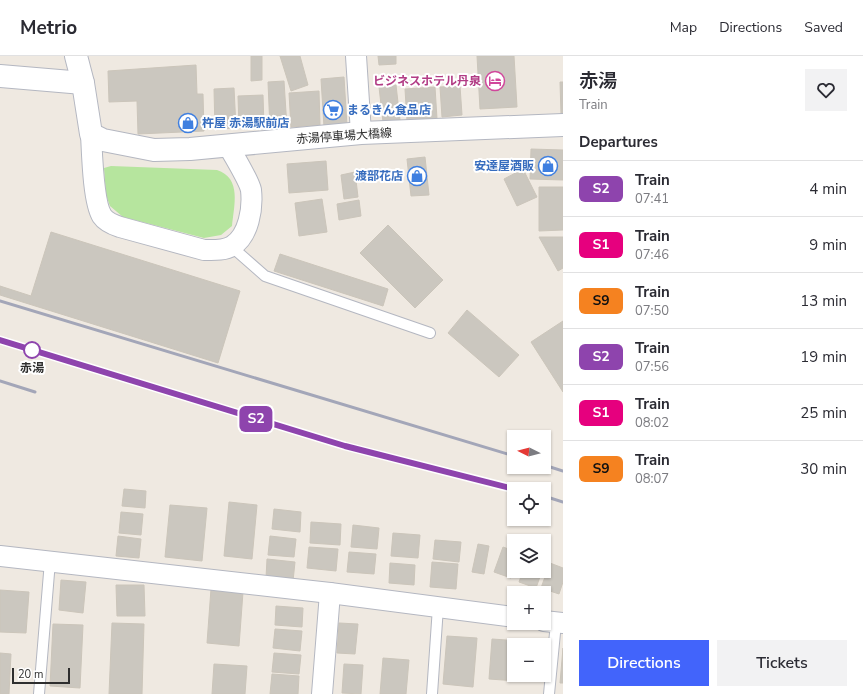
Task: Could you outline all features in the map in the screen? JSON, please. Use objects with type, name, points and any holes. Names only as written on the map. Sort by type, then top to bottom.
[{"type":"main road","points":[[76,56],[83,83],[92,134]]},
{"type":"main road","points":[[0,76],[83,83]]},
{"type":"main road","name":"赤湯停車場大橋線","points":[[92,134],[102,140],[154,150],[190,150],[228,145],[361,133],[563,125]]},
{"type":"street","points":[[356,56],[361,133]]},
{"type":"street","points":[[92,134],[93,175],[101,216],[108,222],[120,227],[204,250],[217,250],[232,247],[242,235],[250,218],[250,189],[228,145]]},
{"type":"street","points":[[0,556],[330,593],[507,616]]},
{"type":"street","points":[[322,694],[330,593]]},
{"type":"lane","points":[[232,247],[265,276],[430,333]]},
{"type":"lane","points":[[39,694],[50,561]]},
{"type":"lane","points":[[432,694],[438,608]]},
{"type":"lane","points":[[550,694],[554,622]]},
{"type":"green space","points":[[111,166],[217,170],[225,174],[230,179],[233,186],[235,202],[232,226],[221,235],[204,238],[123,217],[110,206],[106,195],[104,168]]},
{"type":"building","points":[[251,56],[262,56],[262,80],[251,81]]},
{"type":"building","points":[[280,56],[300,56],[308,85],[291,91]]},
{"type":"building","points":[[378,56],[396,56],[396,64],[379,65]]},
{"type":"building","points":[[477,56],[514,56],[517,107],[480,109]]},
{"type":"building","points":[[196,65],[197,94],[203,94],[204,131],[138,134],[137,101],[109,102],[108,71]]},
{"type":"building","points":[[344,77],[347,126],[324,127],[321,79]]},
{"type":"building","points":[[284,81],[287,128],[270,129],[268,82]]},
{"type":"building","points":[[560,82],[563,82],[563,114],[561,114]]},
{"type":"building","points":[[396,85],[400,120],[383,122],[379,87]]},
{"type":"building","points":[[460,86],[462,115],[442,117],[440,87]]},
{"type":"building","points":[[435,87],[437,119],[407,121],[405,89]]},
{"type":"building","points":[[234,88],[236,128],[215,129],[214,89]]},
{"type":"building","points":[[319,91],[320,125],[291,127],[289,93]]},
{"type":"building","points":[[263,95],[264,127],[239,128],[238,96]]},
{"type":"building","points":[[531,149],[563,150],[563,180],[530,179]]},
{"type":"building","points":[[425,157],[429,195],[411,196],[407,159]]},
{"type":"building","points":[[326,161],[328,190],[289,193],[287,164]]},
{"type":"building","points":[[523,169],[537,197],[517,206],[504,179]]},
{"type":"building","points":[[355,172],[358,197],[344,199],[341,175]]},
{"type":"building","points":[[539,187],[563,187],[563,230],[539,231]]},
{"type":"building","points":[[322,199],[327,232],[299,236],[295,203]]},
{"type":"building","points":[[359,200],[361,216],[339,220],[337,204]]},
{"type":"building","points":[[388,225],[443,280],[415,308],[360,253]]},
{"type":"building","points":[[51,232],[240,291],[218,363],[0,295],[0,286],[31,296]]},
{"type":"building","points":[[539,237],[563,237],[563,268],[558,271]]},
{"type":"building","points":[[280,254],[388,289],[383,306],[274,271]]},
{"type":"building","points":[[467,310],[519,355],[499,377],[448,333]]},
{"type":"building","points":[[563,321],[563,392],[531,342]]},
{"type":"building","points":[[124,489],[146,491],[145,508],[122,506]]},
{"type":"building","points":[[229,502],[257,505],[252,559],[224,556]]},
{"type":"building","points":[[170,505],[207,508],[202,561],[165,557]]},
{"type":"building","points":[[274,509],[301,512],[300,532],[272,529]]},
{"type":"building","points":[[121,512],[143,514],[141,535],[119,533]]},
{"type":"building","points":[[311,522],[341,524],[340,545],[310,543]]},
{"type":"building","points":[[353,525],[379,528],[377,549],[351,547]]},
{"type":"building","points":[[393,533],[420,535],[418,558],[391,556]]},
{"type":"building","points":[[118,536],[141,539],[139,558],[116,556]]},
{"type":"building","points":[[270,536],[296,539],[294,557],[268,555]]},
{"type":"building","points":[[435,540],[461,542],[459,562],[433,559]]},
{"type":"building","points":[[478,544],[489,546],[484,574],[472,572]]},
{"type":"building","points":[[309,547],[338,549],[336,571],[307,568]]},
{"type":"building","points":[[503,547],[507,548],[507,577],[494,572]]},
{"type":"building","points":[[349,552],[376,554],[374,574],[347,572]]},
{"type":"building","points":[[267,559],[295,562],[293,581],[266,578]]},
{"type":"building","points":[[432,562],[458,564],[456,589],[430,587]]},
{"type":"building","points":[[390,563],[415,565],[414,585],[389,583]]},
{"type":"building","points":[[551,563],[563,568],[563,582],[559,594],[551,591],[551,586],[542,586],[545,578],[551,578]]},
{"type":"building","points":[[520,578],[540,578],[537,586],[530,586],[519,582]]},
{"type":"building","points":[[61,580],[86,582],[83,613],[59,610]]},
{"type":"building","points":[[116,585],[144,585],[145,616],[117,616]]},
{"type":"building","points":[[211,589],[243,592],[239,646],[207,643]]},
{"type":"building","points":[[0,590],[29,592],[26,633],[0,632]]},
{"type":"building","points":[[276,606],[303,608],[302,627],[275,625]]},
{"type":"building","points":[[112,623],[144,624],[142,694],[109,694]]},
{"type":"building","points":[[339,623],[358,624],[355,654],[337,653]]},
{"type":"building","points":[[53,624],[83,625],[80,688],[50,686]]},
{"type":"building","points":[[275,629],[302,631],[300,651],[273,648]]},
{"type":"building","points":[[447,636],[477,638],[473,687],[443,684]]},
{"type":"building","points":[[492,639],[507,640],[507,680],[489,679]]},
{"type":"building","points":[[563,648],[563,683],[560,683]]},
{"type":"building","points":[[0,653],[11,654],[9,694],[0,694]]},
{"type":"building","points":[[274,653],[301,655],[299,674],[272,672]]},
{"type":"building","points":[[383,658],[409,660],[406,694],[380,694]]},
{"type":"building","points":[[214,664],[247,666],[245,694],[212,694]]},
{"type":"building","points":[[344,664],[363,665],[361,694],[342,693]]},
{"type":"building","points":[[272,674],[299,676],[298,694],[270,694]]},
{"type":"railway","points":[[0,301],[507,454]]},
{"type":"railway","points":[[0,340],[345,446],[507,487]]},
{"type":"railway","points":[[0,381],[35,392]]},
{"type":"railway","points":[[551,467],[563,471]]},
{"type":"railway","points":[[551,498],[563,502]]},
{"type":"train","name":"S2","points":[[0,340],[345,446],[463,478],[507,487]]},
{"type":"place","name":"ビジネスホテル丹泉","points":[[495,81]]},
{"type":"place","name":"まるきん食品店","points":[[333,110]]},
{"type":"place","name":"杵屋 赤湯駅前店","points":[[188,123]]},
{"type":"place","name":"安達屋酒販","points":[[548,166]]},
{"type":"place","name":"渡部花店","points":[[417,176]]},
{"type":"place","name":"赤湯","points":[[32,350]]}]
